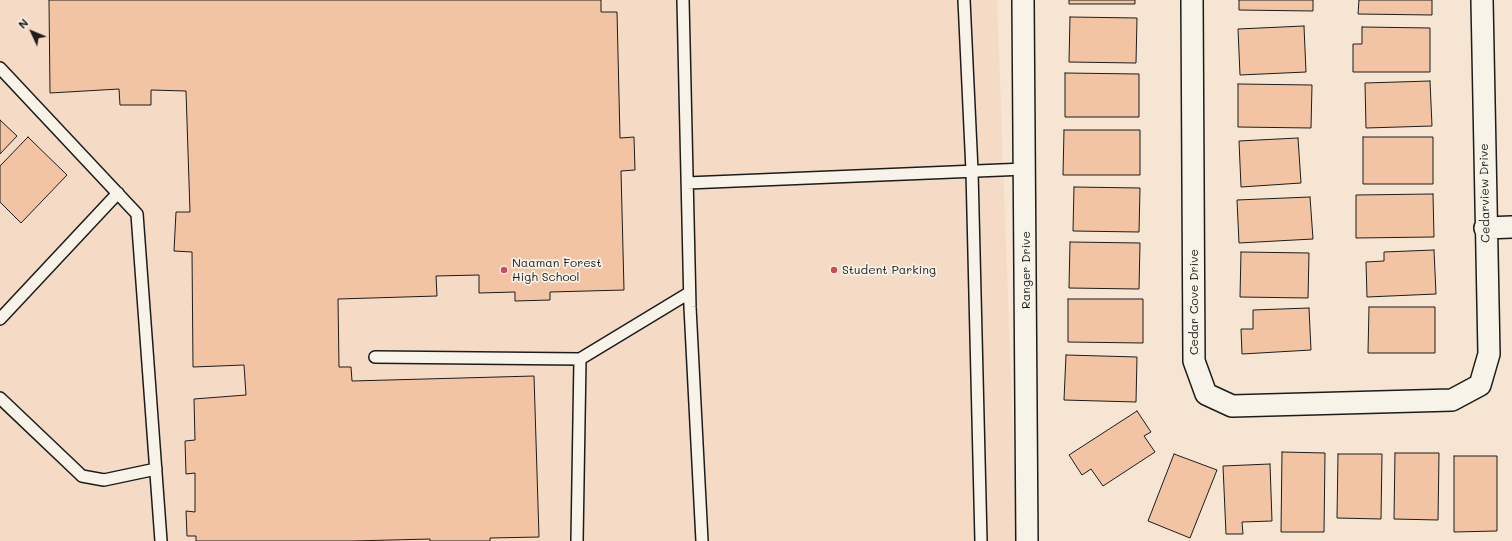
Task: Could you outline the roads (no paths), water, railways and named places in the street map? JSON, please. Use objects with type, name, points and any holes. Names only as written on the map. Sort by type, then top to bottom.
[{"type":"street","name":"Ranger Drive","points":[[1023,0],[1027,541]]},
{"type":"street","name":"Cedar Cove Drive","points":[[1192,0],[1194,361],[1206,394],[1232,406],[1452,400],[1480,385]]},
{"type":"street","name":"Cedarview Drive","points":[[1480,385],[1489,354],[1485,228],[1482,0]]},
{"type":"street","points":[[1485,228],[1512,227]]},
{"type":"lane","points":[[683,0],[690,293],[702,541]]},
{"type":"lane","points":[[964,0],[972,171],[981,541]]},
{"type":"lane","points":[[0,68],[137,214],[161,541]]},
{"type":"lane","points":[[687,183],[1025,169]]},
{"type":"lane","points":[[0,319],[118,193]]},
{"type":"lane","points":[[375,357],[580,359],[690,293]]},
{"type":"lane","points":[[577,541],[580,359]]},
{"type":"lane","points":[[0,398],[82,476],[104,480],[156,469]]},
{"type":"place","name":"Naaman Forest High School","points":[[504,270]]},
{"type":"place","name":"Student Parking","points":[[834,270]]}]
